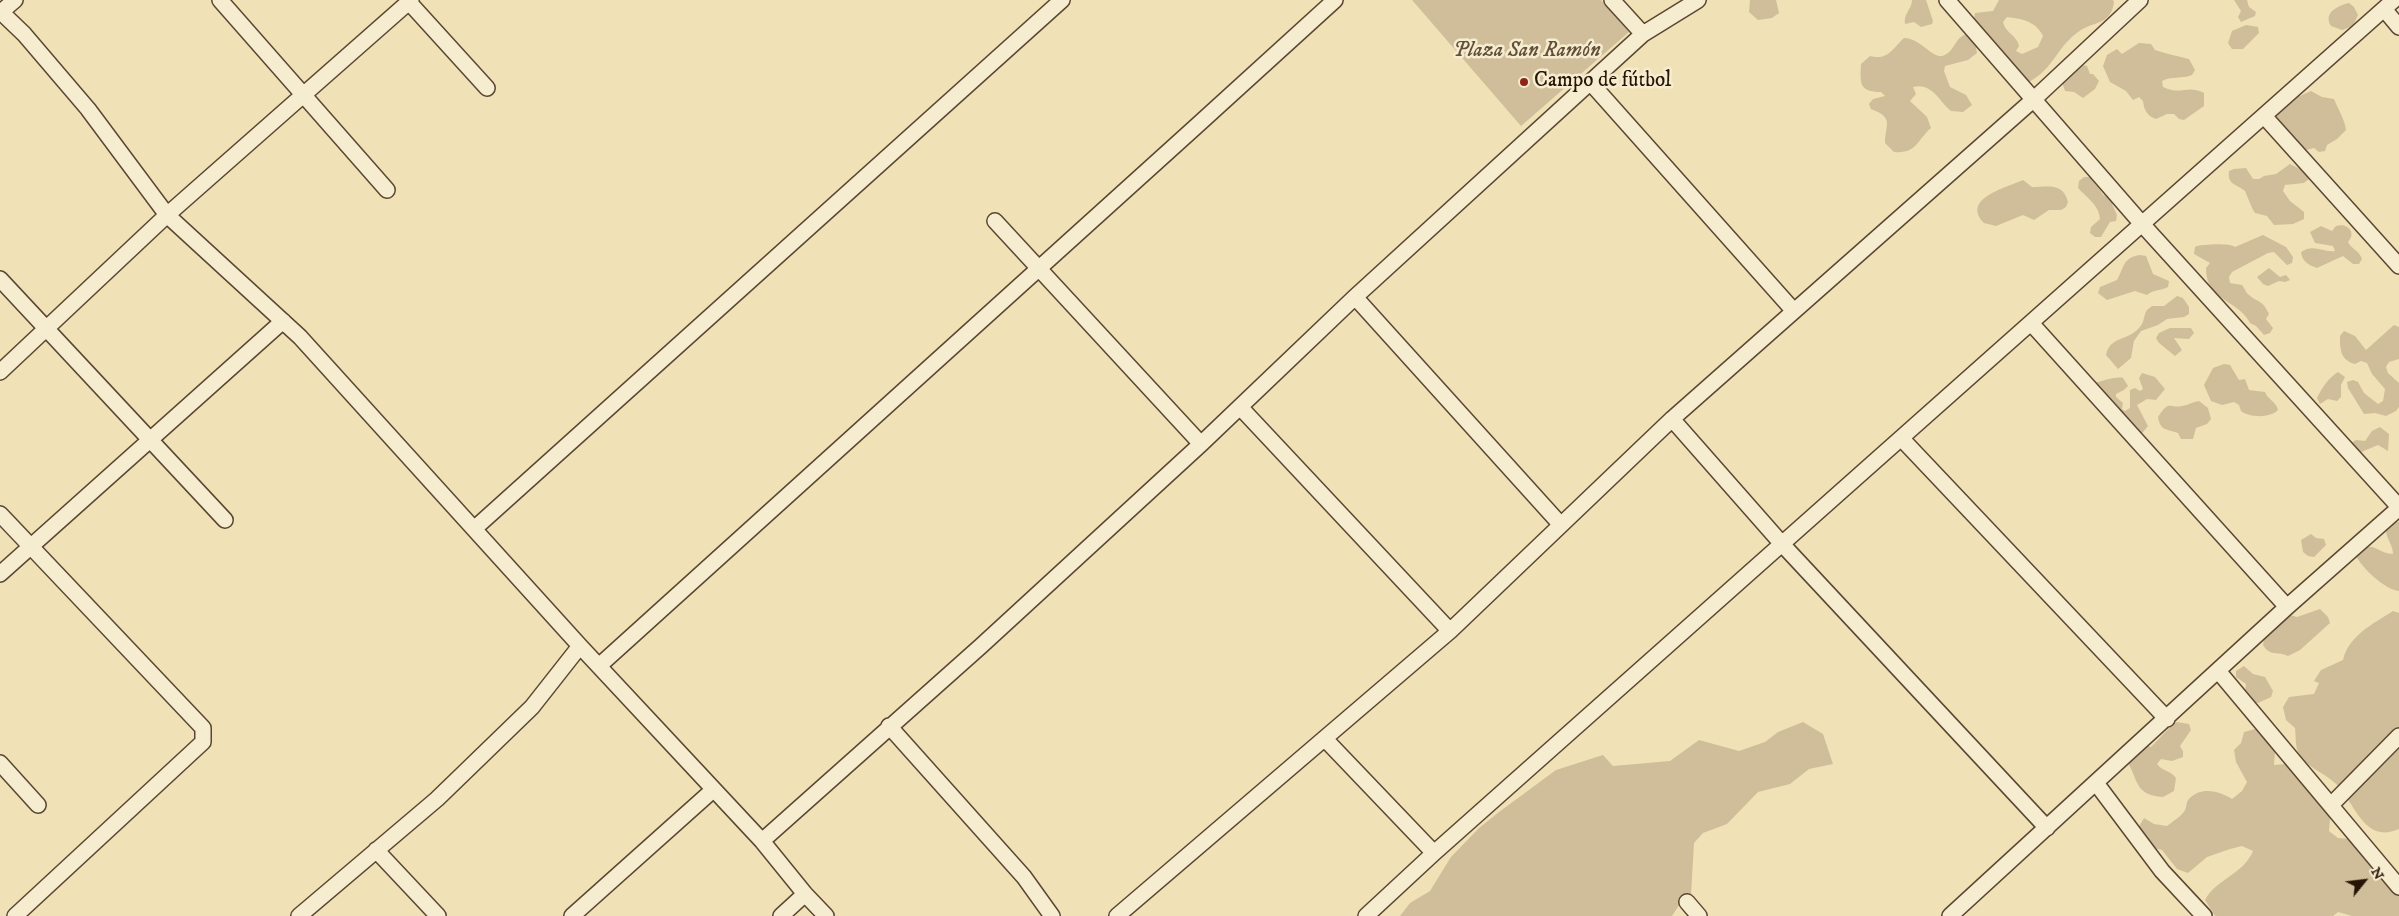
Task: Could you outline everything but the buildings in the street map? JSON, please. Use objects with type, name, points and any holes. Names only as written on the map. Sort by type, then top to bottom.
[{"type":"street","points":[[15,0],[1,11],[24,34],[88,110],[167,215],[300,337],[580,646],[762,841],[805,894],[826,916]]},
{"type":"street","points":[[220,0],[302,96],[387,190]]},
{"type":"street","points":[[474,529],[1062,0]]},
{"type":"street","points":[[600,666],[820,465],[1041,270],[1336,0]]},
{"type":"street","points":[[1612,0],[1643,34]]},
{"type":"street","points":[[762,841],[1201,444],[1354,297],[1643,34],[1698,0]]},
{"type":"street","points":[[1947,0],[2142,224],[2399,508],[2287,607],[2219,672],[1950,916]]},
{"type":"street","points":[[1117,916],[1450,631],[1672,419],[1793,310],[2033,100],[2140,0]]},
{"type":"street","points":[[0,372],[167,215],[409,1],[487,88]]},
{"type":"street","points":[[1366,916],[1434,853],[1900,438],[2389,5],[2399,27]]},
{"type":"street","points":[[1590,82],[1793,310]]},
{"type":"street","points":[[2264,116],[2399,266]]},
{"type":"street","points":[[995,221],[1201,444]]},
{"type":"street","points":[[0,279],[47,327],[225,520]]},
{"type":"street","points":[[1354,297],[1561,525]]},
{"type":"street","points":[[0,574],[284,322]]},
{"type":"street","points":[[2031,323],[2287,607]]},
{"type":"street","points":[[1240,407],[1450,631]]},
{"type":"street","points":[[1672,419],[1782,544],[2047,828]]},
{"type":"street","points":[[1900,438],[2167,719]]},
{"type":"street","points":[[0,514],[203,728],[204,734],[202,742],[15,916]]},
{"type":"street","points":[[299,916],[437,799],[532,707],[580,646]]},
{"type":"street","points":[[2219,672],[2399,887]]},
{"type":"street","points":[[890,726],[1024,877],[1052,916]]},
{"type":"street","points":[[2331,805],[2399,736]]},
{"type":"street","points":[[1325,738],[1434,853]]},
{"type":"street","points":[[0,763],[38,805]]},
{"type":"street","points":[[2096,783],[2162,871],[2204,916]]},
{"type":"street","points":[[572,916],[713,790]]},
{"type":"street","points":[[376,850],[438,916]]},
{"type":"street","points":[[781,916],[805,894]]},
{"type":"street","points":[[1687,902],[1699,916]]},
{"type":"green space","name":"Campo de fútbol","points":[[1412,0],[1601,0],[1629,32],[1521,126]]},
{"type":"green space","points":[[1750,0],[1776,0],[1779,13],[1772,18],[1758,20],[1749,12]]},
{"type":"green space","points":[[1912,0],[1926,0],[1933,21],[1932,24],[1921,27],[1914,22],[1905,24],[1905,17]]},
{"type":"green space","points":[[1999,0],[2113,0],[2114,2],[2110,15],[2106,19],[2086,27],[2073,36],[2044,71],[2027,83],[1992,64],[1974,19],[1975,13],[1993,11]],"holes":[[[2007,17],[2023,20],[2036,27],[2043,36],[2038,47],[2022,54],[2016,51],[2019,46],[2018,42],[2004,26],[2003,22]]]},
{"type":"green space","points":[[2234,0],[2247,0],[2249,7],[2256,12],[2255,16],[2241,22],[2238,17],[2241,11]]},
{"type":"green space","points":[[2349,3],[2354,7],[2358,15],[2353,26],[2342,30],[2331,26],[2329,17],[2332,11]]},
{"type":"green space","points":[[2246,25],[2258,27],[2259,33],[2243,49],[2232,49],[2228,43],[2232,31]]},
{"type":"green space","points":[[1967,34],[1975,42],[1977,53],[1968,60],[1945,66],[1944,71],[1950,87],[1966,95],[1972,105],[1963,112],[1951,111],[1935,93],[1925,87],[1913,87],[1916,94],[1910,101],[1927,117],[1931,128],[1908,151],[1894,152],[1885,143],[1886,119],[1871,109],[1869,104],[1873,99],[1885,96],[1881,92],[1868,90],[1862,85],[1861,64],[1870,56],[1881,57],[1890,53],[1904,38],[1915,41],[1934,54],[1942,56],[1950,52],[1959,38]]},
{"type":"green space","points":[[2139,43],[2151,44],[2155,50],[2189,59],[2195,70],[2192,75],[2165,79],[2162,81],[2163,87],[2204,93],[2204,106],[2184,120],[2179,119],[2174,114],[2167,114],[2156,119],[2146,112],[2143,101],[2139,97],[2133,100],[2126,91],[2110,82],[2103,66],[2107,55],[2117,49],[2122,54]]},
{"type":"green space","points":[[2077,66],[2087,66],[2090,74],[2093,74],[2099,81],[2095,89],[2083,98],[2074,92],[2065,91],[2061,79]]},
{"type":"green space","points":[[2311,91],[2322,97],[2334,99],[2343,118],[2346,130],[2327,145],[2325,151],[2319,152],[2314,148],[2302,151],[2272,120],[2273,114],[2294,95],[2300,96]]},
{"type":"green space","points":[[2290,164],[2308,173],[2309,179],[2304,183],[2285,185],[2283,191],[2290,201],[2304,212],[2304,219],[2293,224],[2274,225],[2267,216],[2255,213],[2245,191],[2231,182],[2229,171],[2246,168],[2253,179],[2259,179],[2276,174]]},
{"type":"green space","points":[[2084,177],[2090,177],[2103,195],[2114,199],[2112,204],[2117,215],[2116,221],[2110,222],[2101,237],[2095,237],[2090,233],[2091,227],[2100,219],[2095,206],[2078,188],[2079,181]]},
{"type":"green space","points":[[2023,180],[2032,187],[2049,186],[2059,188],[2066,196],[2068,202],[2066,207],[2061,210],[2049,210],[2034,220],[2023,215],[1996,226],[1984,223],[1978,214],[1978,207],[1982,200],[1998,190]]},
{"type":"green space","points":[[2321,226],[2332,231],[2336,226],[2348,227],[2351,231],[2352,234],[2348,242],[2361,256],[2362,259],[2359,264],[2353,264],[2343,256],[2317,268],[2306,262],[2301,252],[2306,249],[2314,248],[2335,251],[2333,246],[2315,243],[2310,232]]},
{"type":"green space","points":[[2263,235],[2286,247],[2293,257],[2292,263],[2287,265],[2274,252],[2268,253],[2232,272],[2229,277],[2230,283],[2242,285],[2248,294],[2266,309],[2269,314],[2266,319],[2273,328],[2270,333],[2264,335],[2256,326],[2250,323],[2245,315],[2211,288],[2207,279],[2206,268],[2210,263],[2194,254],[2195,247],[2222,244],[2235,247]]},
{"type":"green space","points":[[2140,255],[2146,256],[2153,274],[2169,281],[2168,287],[2147,295],[2135,291],[2107,300],[2098,293],[2100,287],[2117,280],[2130,258]]},
{"type":"green space","points":[[2269,268],[2280,277],[2286,275],[2290,280],[2285,282],[2279,281],[2268,286],[2263,284],[2257,277]]},
{"type":"green space","points":[[2177,296],[2183,298],[2189,307],[2189,314],[2184,317],[2167,319],[2158,325],[2141,331],[2134,341],[2131,358],[2118,369],[2106,355],[2111,345],[2135,332],[2142,324],[2147,310],[2152,306],[2164,306]]},
{"type":"green space","points":[[2394,325],[2399,327],[2399,359],[2389,362],[2386,367],[2388,373],[2399,383],[2399,407],[2396,411],[2386,416],[2375,413],[2364,414],[2348,388],[2347,382],[2353,380],[2358,382],[2364,393],[2378,404],[2383,401],[2385,389],[2372,374],[2367,363],[2361,361],[2355,364],[2346,360],[2341,350],[2340,336],[2344,331],[2355,336],[2366,350]]},
{"type":"green space","points":[[2170,328],[2191,328],[2194,333],[2189,339],[2174,338],[2182,350],[2175,356],[2159,343],[2156,338],[2159,333]]},
{"type":"green space","points":[[2224,364],[2230,365],[2239,380],[2245,379],[2249,390],[2265,392],[2278,410],[2270,415],[2254,416],[2241,411],[2239,405],[2234,402],[2222,405],[2211,401],[2204,385],[2213,368]]},
{"type":"green space","points":[[2338,372],[2345,377],[2341,385],[2341,397],[2337,401],[2328,399],[2320,404],[2317,398],[2328,380]]},
{"type":"green space","points":[[2142,373],[2155,377],[2165,389],[2156,400],[2147,399],[2137,405],[2148,426],[2139,437],[2121,435],[2110,420],[2095,383],[2114,378],[2123,378],[2128,386],[2116,394],[2116,397],[2123,403],[2122,409],[2125,411],[2130,408],[2130,390],[2135,388],[2140,391],[2143,389],[2139,378]]},
{"type":"green space","points":[[2199,401],[2208,408],[2211,419],[2207,424],[2196,428],[2193,439],[2181,439],[2178,433],[2165,429],[2160,425],[2158,417],[2167,406],[2177,407]]},
{"type":"green space","points":[[2380,427],[2389,434],[2388,451],[2378,445],[2359,453],[2349,444],[2356,440],[2365,441],[2372,431]]},
{"type":"green space","points":[[2394,521],[2399,522],[2399,591],[2393,590],[2373,576],[2357,558],[2355,553],[2371,547],[2393,554],[2386,531]]},
{"type":"green space","points":[[2311,534],[2316,538],[2324,539],[2326,545],[2314,557],[2308,556],[2303,552],[2301,540]]},
{"type":"green space","points":[[2320,609],[2328,617],[2330,623],[2300,650],[2288,656],[2268,651],[2263,645],[2264,639],[2272,630],[2267,619],[2268,613],[2280,612],[2297,617]]},
{"type":"green space","points":[[2393,611],[2399,613],[2399,829],[2387,832],[2377,831],[2368,826],[2335,783],[2303,759],[2297,748],[2295,728],[2286,720],[2283,707],[2289,697],[2314,694],[2319,683],[2314,681],[2321,670],[2343,660],[2346,651],[2356,637]]},
{"type":"green space","points":[[2244,666],[2253,674],[2265,677],[2273,691],[2271,697],[2258,703],[2251,703],[2245,693],[2246,684],[2236,677],[2236,671]]},
{"type":"green space","points":[[1803,722],[1823,734],[1833,764],[1809,769],[1790,784],[1758,792],[1727,824],[1703,833],[1694,843],[1691,895],[1682,901],[1672,916],[1400,916],[1410,903],[1430,891],[1451,857],[1479,828],[1556,770],[1603,755],[1613,766],[1670,761],[1699,740],[1739,751],[1765,742],[1778,732]]},
{"type":"green space","points":[[2177,722],[2189,724],[2191,730],[2180,746],[2183,751],[2183,757],[2172,761],[2161,759],[2157,764],[2176,778],[2174,791],[2163,797],[2147,794],[2139,786],[2128,763],[2145,745],[2151,747]]},
{"type":"green space","points":[[2255,729],[2267,730],[2276,740],[2274,765],[2286,764],[2299,768],[2320,797],[2330,819],[2329,831],[2338,838],[2351,839],[2391,865],[2399,876],[2399,916],[2352,916],[2338,912],[2333,916],[2215,916],[2205,900],[2216,886],[2243,866],[2253,851],[2242,846],[2230,849],[2207,857],[2188,873],[2177,869],[2162,850],[2151,847],[2138,828],[2144,818],[2154,824],[2167,826],[2185,810],[2187,801],[2199,792],[2216,792],[2232,799],[2242,791],[2247,782],[2236,762],[2234,750],[2241,743],[2244,732]]},
{"type":"place","name":"Campo de fútbol","points":[[1524,82]]},
{"type":"park label","name":"Plaza San Ramón","points":[[1527,52]]}]
